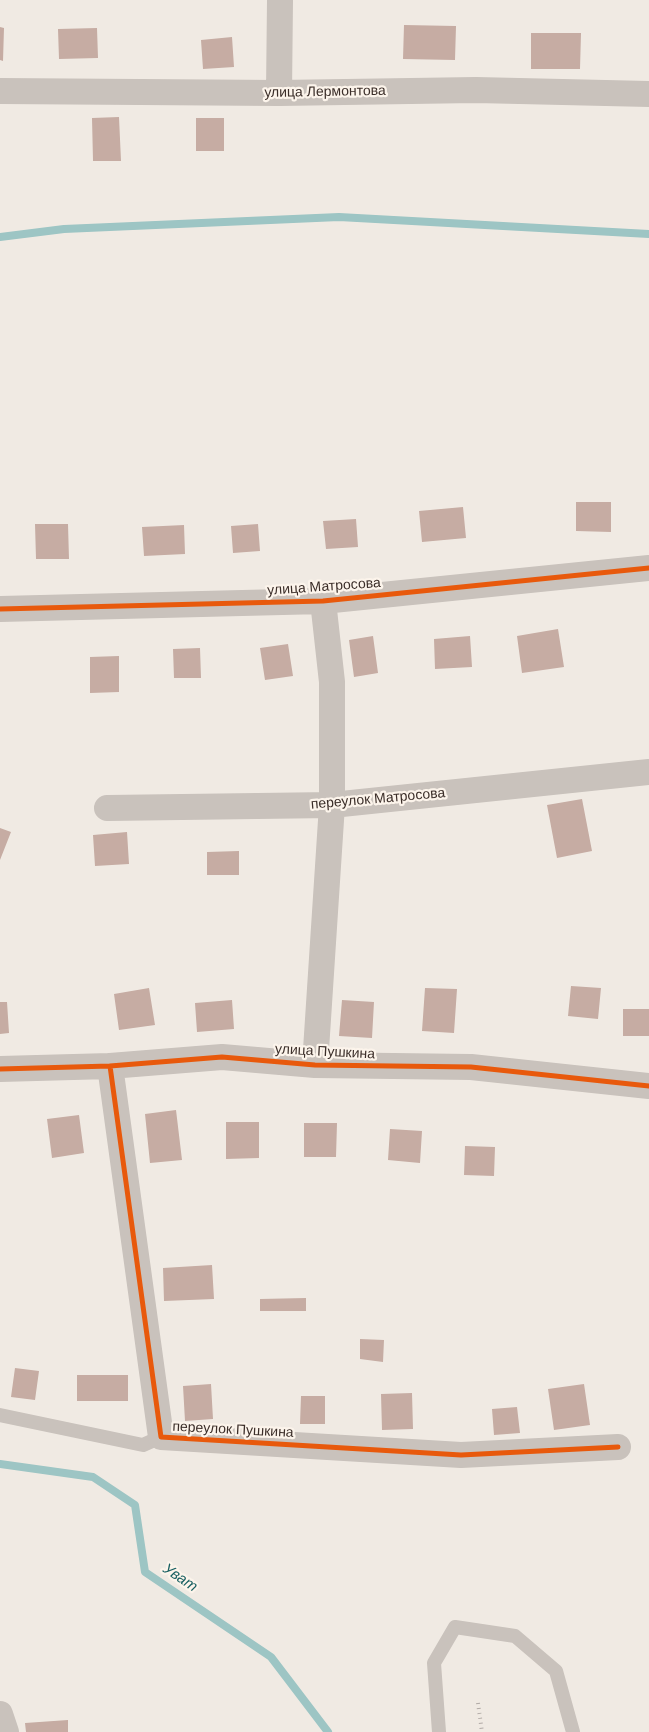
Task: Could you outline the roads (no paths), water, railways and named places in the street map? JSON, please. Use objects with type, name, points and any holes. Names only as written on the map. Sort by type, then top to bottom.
[{"type":"street","points":[[279,93],[280,0]]},
{"type":"street","name":"улица Лермонтова","points":[[0,91],[279,93],[476,90],[649,94]]},
{"type":"street","name":"улица Матросова","points":[[0,609],[323,601],[649,568]]},
{"type":"street","points":[[315,1065],[332,805],[332,682],[323,601]]},
{"type":"street","name":"переулок Матросова","points":[[107,808],[332,805],[649,772]]},
{"type":"street","name":"улица Пушкина","points":[[0,1068],[110,1066],[222,1057],[315,1065],[471,1067],[649,1086]]},
{"type":"street","name":"переулок Пушкина","points":[[110,1066],[162,1438],[461,1456],[618,1446]]},
{"type":"street","points":[[0,1714],[6,1732]]},
{"type":"lane","points":[[0,1415],[143,1445],[162,1438]]},
{"type":"lane","points":[[439,1732],[434,1664],[455,1627],[515,1636],[556,1671],[573,1732]]},
{"type":"waterway","points":[[0,237],[64,229],[339,217],[649,234]]},
{"type":"waterway","name":"Уват","points":[[0,1464],[93,1477],[135,1505],[145,1572],[271,1657],[328,1732]]},
{"type":"railway","points":[[478,1703],[482,1732]]}]
